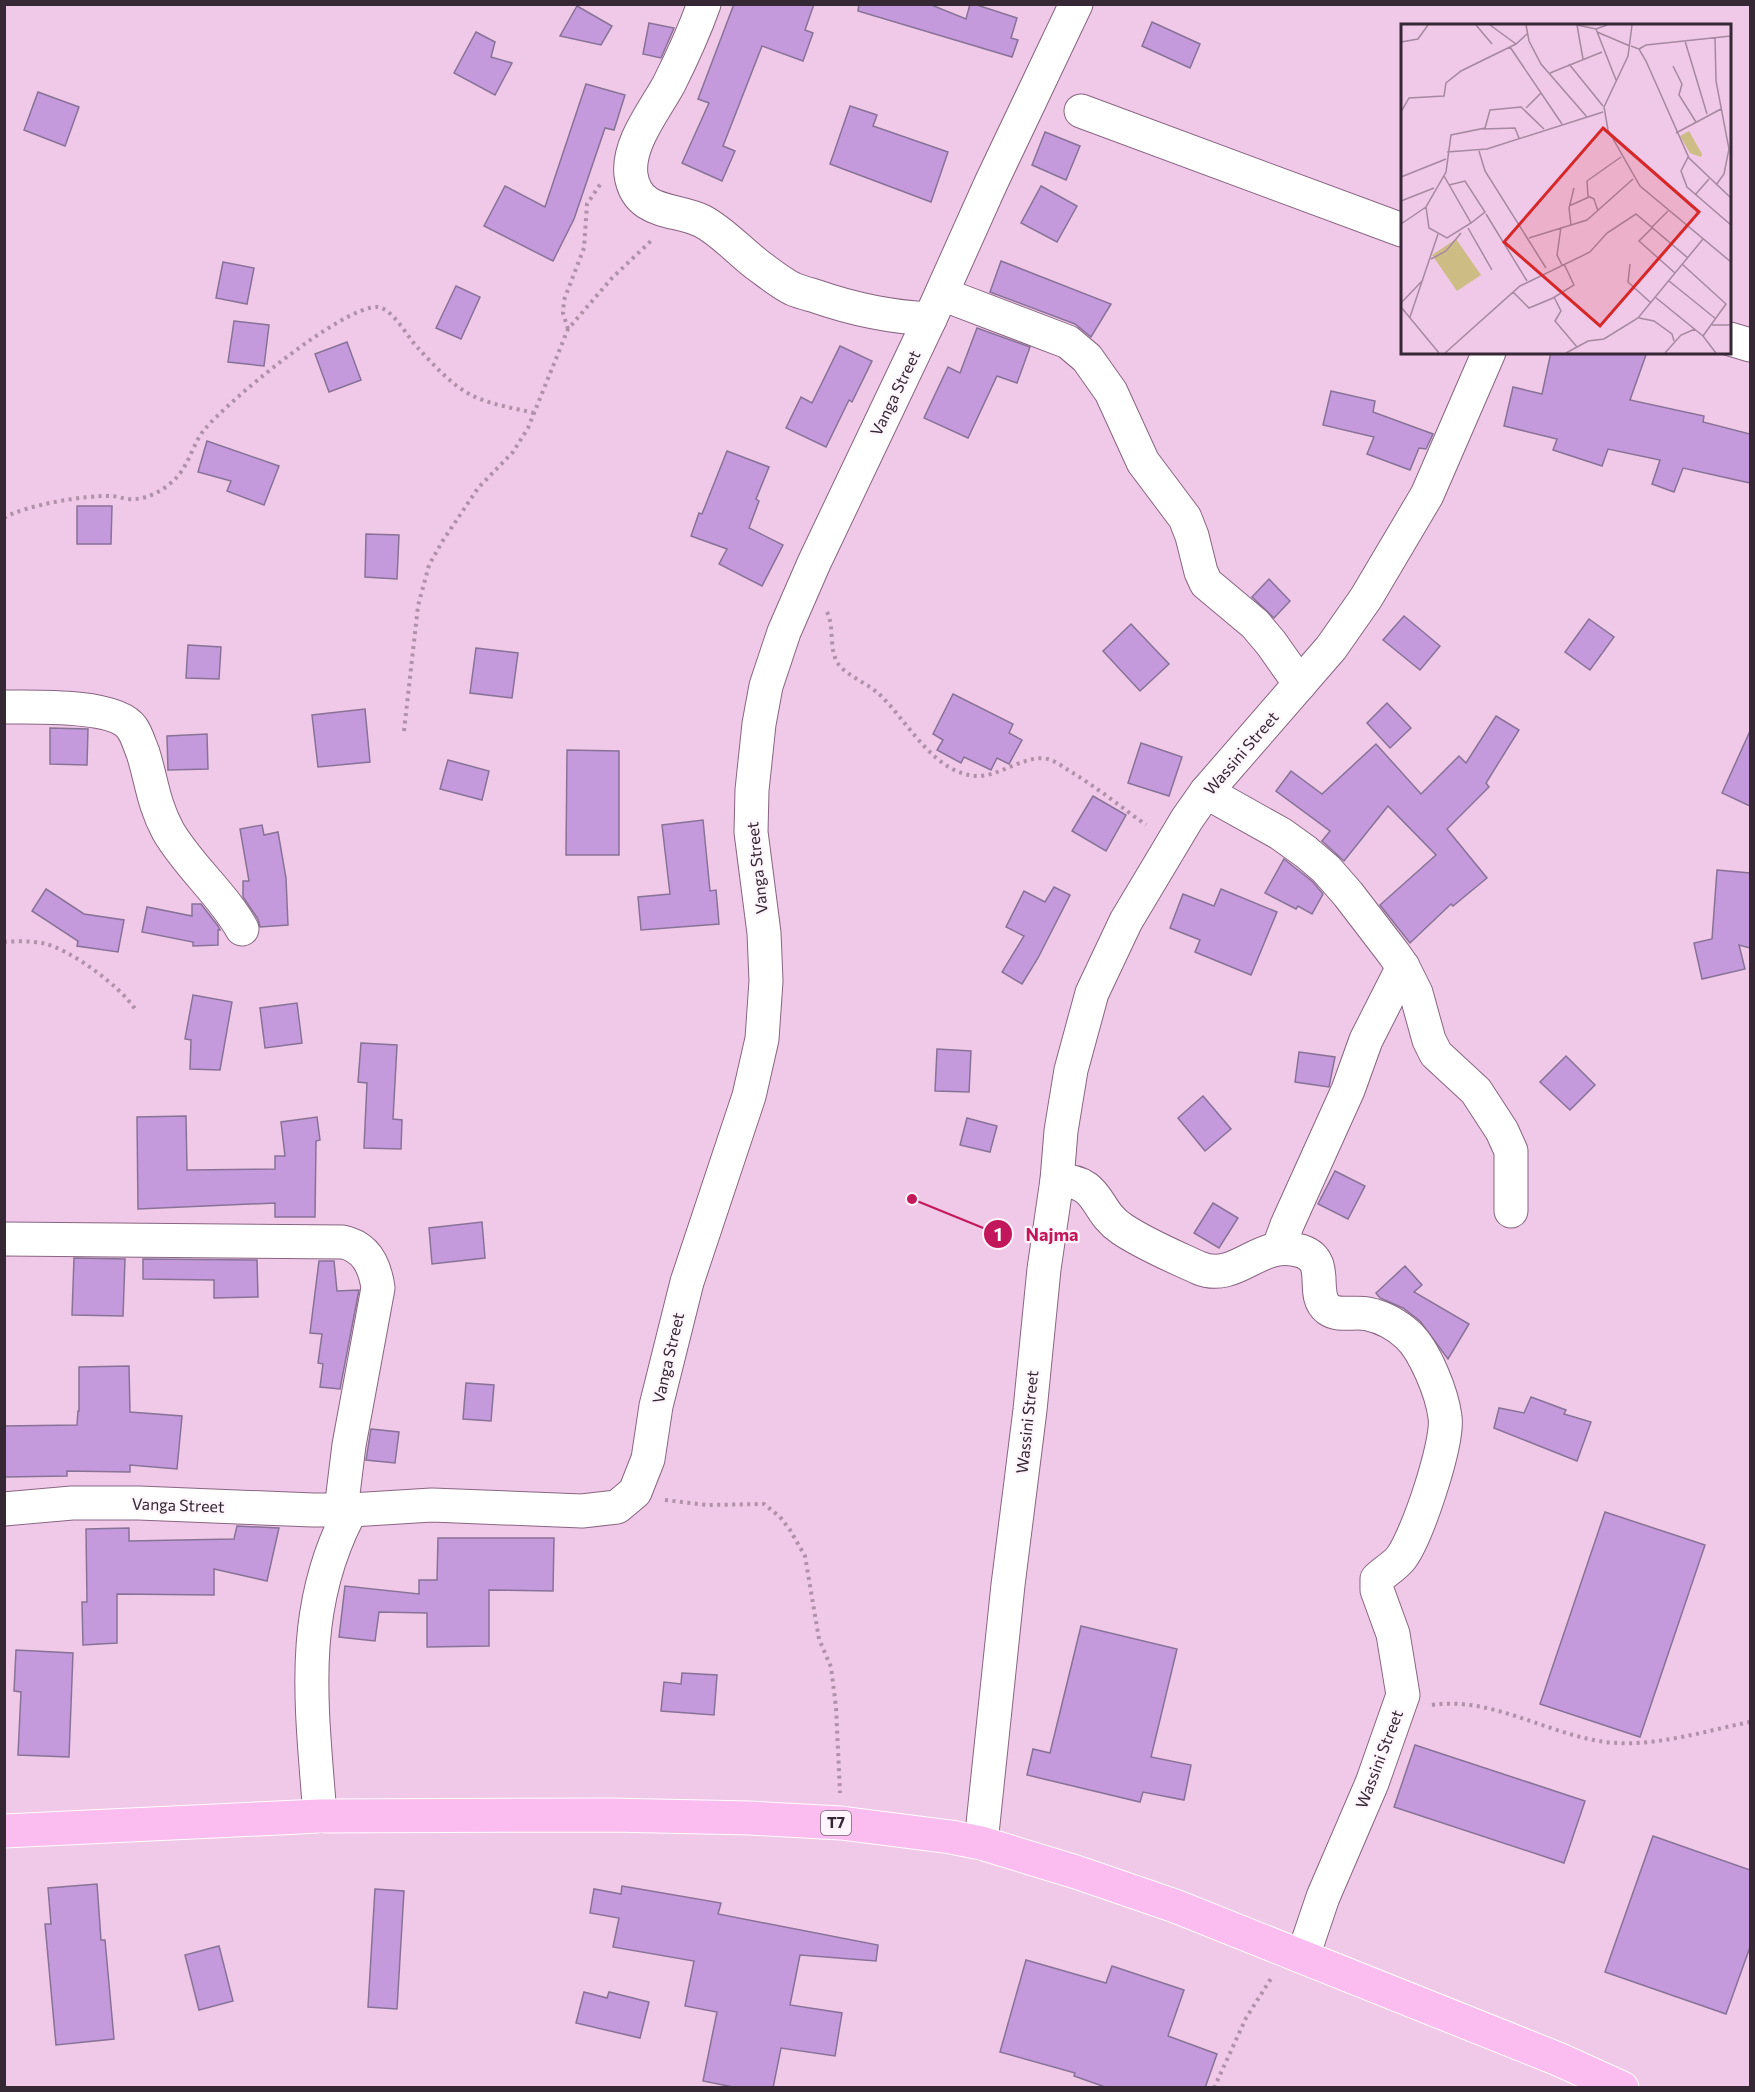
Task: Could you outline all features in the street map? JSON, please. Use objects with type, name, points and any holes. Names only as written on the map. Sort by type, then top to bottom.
[{"type":"highway","name":"T7","points":[[4,1831],[320,1816],[611,1815],[841,1823],[951,1837],[981,1843],[1076,1872],[1175,1906],[1558,2059],[1622,2088]]},
{"type":"street","points":[[704,4],[687,48],[668,86],[645,123],[633,155],[631,175],[637,193],[650,206],[701,221],[794,290],[861,309],[912,318],[936,306],[1031,326],[1068,342],[1087,358],[1111,392],[1143,462],[1185,518],[1206,582],[1255,624],[1300,684]]},
{"type":"street","name":"Vanga Street","points":[[4,1509],[72,1503],[139,1503],[346,1510],[432,1505],[582,1511],[617,1507],[635,1492],[648,1460],[656,1406],[687,1281],[749,1096],[762,1039],[766,981],[764,933],[751,832],[752,790],[759,724],[766,687],[784,632],[803,589],[1076,4]]},
{"type":"street","points":[[1081,111],[1401,230]]},
{"type":"street","points":[[1731,339],[1750,345]]},
{"type":"street","name":"Wassini Street","points":[[981,1843],[1008,1585],[1061,1131],[1071,1070],[1092,993],[1126,921],[1172,843],[1206,792],[1330,648],[1366,598],[1427,495],[1489,354]]},
{"type":"street","points":[[4,707],[76,708],[108,714],[128,723],[133,728],[142,752],[152,796],[160,816],[186,858],[224,900],[242,929]]},
{"type":"street","points":[[1206,792],[1281,834],[1326,869],[1354,901],[1403,967],[1416,993],[1429,1040],[1436,1054],[1476,1091],[1502,1131],[1511,1151],[1511,1211]]},
{"type":"street","points":[[1057,1180],[1072,1180],[1083,1184],[1120,1228],[1162,1251],[1209,1272],[1225,1271],[1279,1247],[1348,1090],[1366,1040],[1403,967]]},
{"type":"street","points":[[4,1239],[343,1242],[358,1247],[364,1252],[376,1272],[378,1288],[349,1445],[346,1510],[324,1574],[315,1619],[311,1670],[320,1816]]},
{"type":"street","name":"Wassini Street","points":[[1279,1247],[1302,1251],[1312,1257],[1318,1265],[1322,1300],[1329,1309],[1335,1312],[1367,1314],[1398,1328],[1409,1336],[1426,1362],[1439,1393],[1445,1418],[1440,1456],[1423,1510],[1400,1559],[1377,1579],[1377,1590],[1393,1634],[1403,1695],[1372,1783],[1297,1954]]},
{"type":"path","points":[[568,328],[563,313],[564,300],[584,248],[587,204],[595,189],[612,171],[633,155]]},
{"type":"path","points":[[404,732],[418,606],[429,565],[478,488],[513,452],[528,428],[554,358],[568,328],[612,278],[675,214]]},
{"type":"path","points":[[4,518],[33,506],[87,498],[112,495],[133,500],[153,496],[177,477],[203,432],[228,404],[315,336],[357,313],[376,307],[386,309],[412,342],[442,373],[471,395],[534,413]]},
{"type":"path","points":[[803,589],[824,607],[829,616],[833,648],[838,664],[878,693],[931,752],[950,768],[965,774],[980,776],[1039,758],[1050,760],[1079,776],[1172,843]]},
{"type":"path","points":[[4,942],[42,943],[65,952],[90,967],[129,1000],[135,1010]]},
{"type":"path","points":[[635,1492],[667,1500],[707,1505],[764,1504],[780,1517],[790,1530],[805,1556],[819,1639],[831,1667],[836,1707],[841,1823]]},
{"type":"path","points":[[1396,1718],[1427,1706],[1452,1702],[1484,1708],[1583,1738],[1627,1743],[1662,1740],[1750,1722]]},
{"type":"path","points":[[1214,2088],[1254,2004],[1297,1954]]},
{"type":"building","points":[[734,4],[814,4],[805,30],[813,33],[803,61],[762,46],[723,146],[735,151],[722,181],[682,163],[709,103],[698,99]]},
{"type":"building","points":[[859,4],[929,4],[966,19],[970,4],[974,4],[1017,18],[1011,38],[1018,40],[1012,57],[858,11]]},
{"type":"building","points":[[577,6],[612,26],[601,45],[560,36]]},
{"type":"building","points":[[1152,22],[1200,44],[1190,68],[1142,46]]},
{"type":"building","points":[[649,23],[674,28],[661,58],[643,54]]},
{"type":"building","points":[[476,32],[495,42],[491,57],[512,63],[495,95],[454,73]]},
{"type":"building","points":[[586,84],[625,95],[614,130],[605,128],[574,219],[553,261],[484,226],[505,186],[545,207]]},
{"type":"building","points":[[38,92],[79,107],[65,146],[24,130]]},
{"type":"building","points":[[850,106],[877,115],[873,126],[948,152],[931,202],[830,164]]},
{"type":"building","points":[[1045,132],[1080,146],[1066,180],[1032,165]]},
{"type":"building","points":[[1041,186],[1077,206],[1057,242],[1021,223]]},
{"type":"building","points":[[1001,261],[1111,304],[1091,337],[1075,324],[990,292]]},
{"type":"building","points":[[223,262],[254,268],[247,304],[216,298]]},
{"type":"building","points":[[456,286],[480,297],[461,339],[436,328]]},
{"type":"building","points":[[234,321],[269,325],[264,366],[228,362]]},
{"type":"building","points":[[977,328],[1030,347],[1017,383],[997,376],[968,438],[924,418],[948,367],[960,373]]},
{"type":"building","points":[[347,342],[361,380],[329,392],[315,354]]},
{"type":"building","points":[[840,346],[872,361],[852,402],[849,400],[826,447],[786,428],[801,397],[812,403]]},
{"type":"building","points":[[1551,354],[1646,354],[1630,400],[1704,416],[1703,422],[1750,434],[1750,483],[1683,468],[1674,492],[1652,484],[1660,460],[1608,449],[1602,466],[1553,450],[1557,439],[1504,426],[1513,387],[1542,394]]},
{"type":"building","points":[[1331,391],[1375,401],[1373,412],[1433,434],[1426,449],[1419,448],[1410,470],[1367,454],[1374,437],[1323,425]]},
{"type":"building","points":[[207,441],[279,466],[264,505],[227,491],[231,481],[198,472]]},
{"type":"building","points":[[727,451],[769,467],[756,499],[759,501],[749,528],[783,545],[762,586],[719,564],[727,549],[691,536]]},
{"type":"building","points":[[77,506],[112,506],[111,544],[77,544]]},
{"type":"building","points":[[366,534],[399,535],[397,579],[365,577]]},
{"type":"building","points":[[1269,579],[1290,601],[1274,618],[1252,597]]},
{"type":"building","points":[[1404,616],[1440,646],[1420,670],[1383,640]]},
{"type":"building","points":[[1589,619],[1614,637],[1590,670],[1565,652]]},
{"type":"building","points":[[1131,624],[1169,664],[1140,691],[1103,651]]},
{"type":"building","points":[[188,645],[221,647],[219,679],[186,678]]},
{"type":"building","points":[[476,648],[518,653],[512,698],[470,693]]},
{"type":"building","points":[[953,694],[1013,724],[1009,733],[1022,740],[1009,764],[997,758],[991,770],[964,757],[961,763],[937,750],[943,740],[933,734]]},
{"type":"building","points":[[1387,703],[1411,728],[1390,748],[1367,723]]},
{"type":"building","points":[[365,709],[370,762],[318,767],[312,715]]},
{"type":"building","points":[[1496,716],[1519,730],[1486,783],[1489,787],[1447,829],[1487,878],[1453,906],[1451,904],[1410,943],[1380,905],[1436,855],[1388,806],[1344,861],[1322,841],[1330,831],[1276,791],[1291,771],[1322,794],[1376,744],[1421,794],[1459,756],[1466,763]]},
{"type":"building","points":[[50,728],[88,729],[87,765],[50,764]]},
{"type":"building","points":[[1750,731],[1750,806],[1722,793]]},
{"type":"building","points":[[207,734],[208,769],[168,770],[167,736]]},
{"type":"building","points":[[1141,743],[1182,757],[1169,796],[1128,783]]},
{"type":"building","points":[[567,750],[619,751],[619,855],[566,855]]},
{"type":"building","points":[[448,760],[489,771],[482,800],[440,789]]},
{"type":"building","points":[[1093,796],[1126,815],[1106,851],[1072,831]]},
{"type":"building","points":[[703,820],[710,891],[716,890],[719,924],[641,930],[638,897],[670,894],[662,825]]},
{"type":"building","points":[[262,825],[264,835],[278,832],[286,878],[288,925],[260,927],[258,919],[243,897],[243,881],[249,881],[240,829]]},
{"type":"building","points":[[1284,859],[1313,882],[1323,894],[1312,914],[1298,906],[1296,909],[1265,893]]},
{"type":"building","points":[[1717,870],[1750,873],[1750,948],[1739,945],[1745,969],[1702,979],[1694,943],[1712,939]]},
{"type":"building","points":[[1054,887],[1070,895],[1022,984],[1002,972],[1024,936],[1006,927],[1024,891],[1045,902]]},
{"type":"building","points":[[46,889],[84,914],[124,920],[118,952],[77,946],[78,941],[32,911]]},
{"type":"building","points":[[1221,889],[1277,912],[1251,975],[1195,952],[1200,940],[1170,928],[1183,894],[1214,906]]},
{"type":"building","points":[[192,904],[201,904],[218,926],[220,930],[218,930],[218,945],[193,946],[193,942],[142,932],[147,907],[192,916]]},
{"type":"building","points":[[193,995],[232,1002],[220,1070],[190,1069],[191,1040],[185,1039]]},
{"type":"building","points":[[297,1003],[302,1043],[265,1048],[260,1008]]},
{"type":"building","points":[[361,1043],[397,1045],[393,1119],[402,1120],[401,1149],[364,1148],[367,1083],[358,1082]]},
{"type":"building","points":[[937,1049],[971,1051],[969,1092],[935,1091]]},
{"type":"building","points":[[1299,1052],[1335,1057],[1329,1087],[1295,1082]]},
{"type":"building","points":[[1566,1056],[1595,1085],[1570,1110],[1540,1082]]},
{"type":"building","points":[[1203,1096],[1231,1129],[1205,1151],[1178,1118]]},
{"type":"building","points":[[186,1116],[187,1170],[275,1169],[275,1156],[285,1156],[281,1122],[317,1117],[320,1140],[316,1141],[315,1217],[275,1217],[275,1203],[138,1209],[137,1117]]},
{"type":"building","points":[[967,1118],[997,1126],[990,1152],[960,1145]]},
{"type":"building","points":[[1335,1171],[1365,1186],[1348,1219],[1318,1204]]},
{"type":"building","points":[[1213,1203],[1238,1218],[1219,1248],[1194,1233]]},
{"type":"building","points":[[482,1222],[485,1258],[432,1264],[429,1228]]},
{"type":"building","points":[[74,1258],[125,1259],[123,1316],[72,1315]]},
{"type":"building","points":[[143,1259],[257,1260],[258,1297],[214,1298],[214,1280],[143,1279]]},
{"type":"building","points":[[319,1261],[334,1261],[337,1291],[359,1290],[340,1389],[320,1387],[323,1364],[318,1363],[322,1334],[310,1333]]},
{"type":"building","points":[[1405,1266],[1422,1285],[1414,1292],[1469,1324],[1448,1359],[1420,1321],[1403,1308],[1380,1298],[1376,1293]]},
{"type":"building","points":[[129,1366],[130,1412],[182,1416],[177,1469],[130,1465],[130,1472],[67,1471],[67,1476],[5,1477],[4,1426],[77,1425],[79,1367]]},
{"type":"building","points":[[466,1383],[494,1385],[491,1421],[463,1419]]},
{"type":"building","points":[[1531,1397],[1566,1410],[1564,1414],[1591,1422],[1577,1461],[1494,1428],[1499,1408],[1524,1413]]},
{"type":"building","points":[[371,1429],[399,1432],[395,1463],[366,1460]]},
{"type":"building","points":[[1605,1512],[1705,1545],[1640,1737],[1540,1704]]},
{"type":"building","points":[[237,1526],[279,1528],[267,1581],[214,1569],[214,1595],[117,1594],[117,1643],[83,1645],[82,1602],[87,1602],[86,1529],[129,1528],[129,1541],[234,1539]]},
{"type":"building","points":[[438,1538],[554,1538],[553,1591],[489,1590],[489,1646],[427,1647],[427,1613],[379,1612],[375,1641],[339,1637],[345,1586],[419,1594],[419,1580],[437,1580]]},
{"type":"building","points":[[1081,1626],[1177,1649],[1151,1757],[1191,1765],[1184,1800],[1143,1792],[1140,1802],[1027,1775],[1033,1749],[1050,1753]]},
{"type":"building","points":[[16,1650],[73,1653],[69,1757],[18,1755],[21,1692],[14,1691]]},
{"type":"building","points":[[682,1673],[717,1675],[714,1715],[661,1711],[664,1682],[681,1684]]},
{"type":"building","points":[[1415,1745],[1585,1801],[1564,1863],[1394,1807]]},
{"type":"building","points":[[1653,1836],[1750,1870],[1750,1947],[1726,2014],[1605,1972]]},
{"type":"building","points":[[97,1884],[101,1940],[105,1940],[114,2039],[56,2045],[45,1924],[51,1924],[48,1888]]},
{"type":"building","points":[[622,1886],[721,1903],[718,1914],[878,1945],[876,1961],[800,1955],[790,2005],[842,2013],[835,2056],[781,2048],[773,2088],[738,2088],[703,2081],[717,2012],[685,2006],[694,1961],[613,1947],[619,1918],[590,1913],[594,1889],[621,1894]]},
{"type":"building","points":[[375,1889],[404,1891],[397,2009],[368,2007]]},
{"type":"building","points":[[219,1946],[233,2001],[199,2010],[185,1955]]},
{"type":"building","points":[[1026,1960],[1106,1983],[1112,1966],[1184,1990],[1168,2036],[1217,2054],[1205,2088],[1108,2088],[1074,2076],[1075,2073],[1000,2052]]},
{"type":"building","points":[[584,1992],[607,1998],[609,1992],[649,2002],[640,2038],[576,2023]]},
{"type":"place","name":"Najma","points":[[912,1199]]}]
